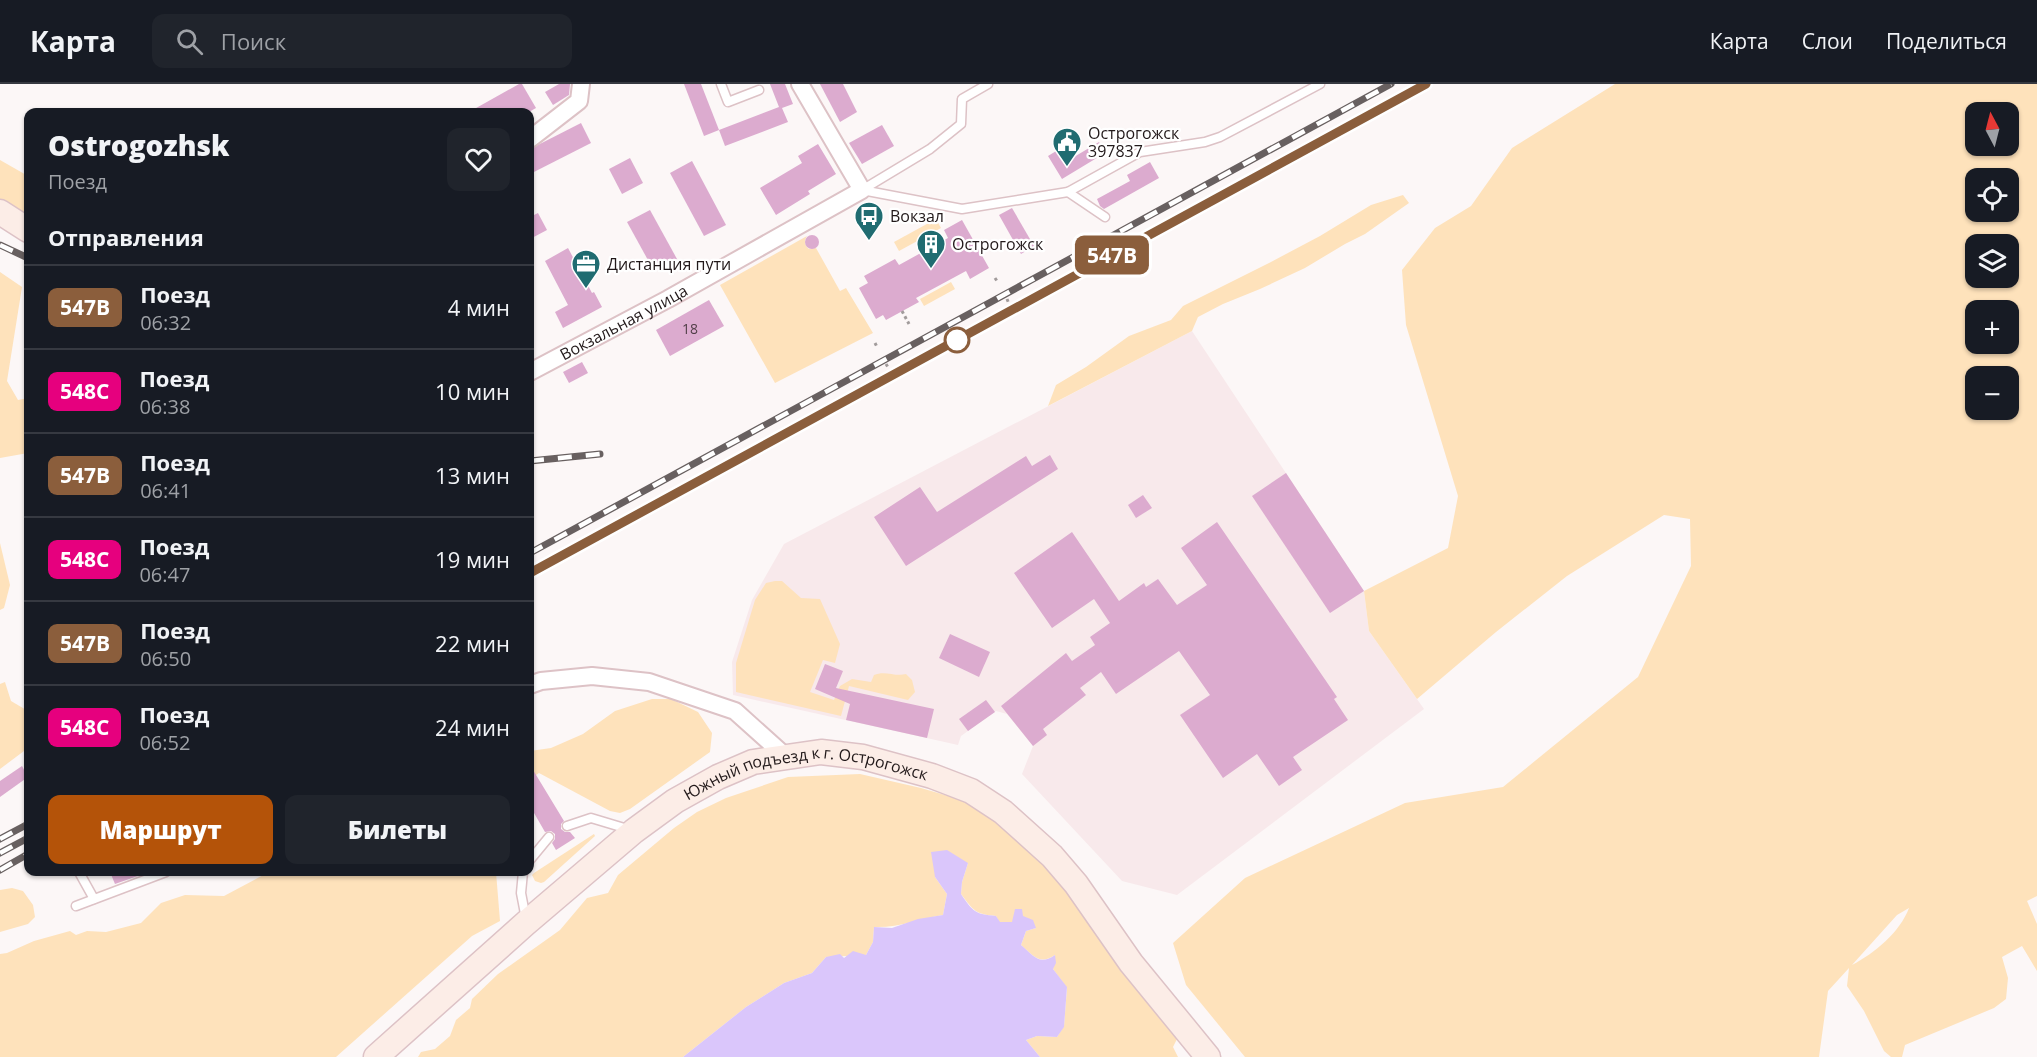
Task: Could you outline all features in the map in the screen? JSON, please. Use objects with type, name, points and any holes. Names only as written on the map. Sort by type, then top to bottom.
[{"type":"main road","points":[[0,212],[24,227]]},
{"type":"main road","name":"Южный подъезд к г. Острогожск","points":[[376,1057],[526,923],[634,831],[675,801],[718,777],[753,762],[821,752],[863,757],[916,771],[971,791],[1003,812],[1052,856],[1076,884],[1131,963],[1208,1057]]},
{"type":"street","points":[[534,136],[579,101],[580,84]]},
{"type":"street","points":[[800,84],[862,190]]},
{"type":"street","name":"Вокзальная улица","points":[[534,370],[668,299],[862,190]]},
{"type":"street","points":[[534,684],[592,676],[649,682],[735,711],[785,756]]},
{"type":"lane","points":[[721,84],[728,102],[759,90]]},
{"type":"lane","points":[[862,190],[930,149],[961,124],[962,99],[987,84]]},
{"type":"lane","points":[[862,190],[962,209],[1068,192],[1140,152],[1205,142],[1220,137],[1320,84]]},
{"type":"lane","points":[[1068,192],[1106,217]]},
{"type":"lane","points":[[567,826],[591,818],[634,831]]},
{"type":"lane","points":[[534,855],[549,837]]},
{"type":"lane","points":[[82,876],[94,899]]},
{"type":"lane","points":[[76,906],[155,876]]},
{"type":"lane","points":[[523,876],[521,893],[526,923]]},
{"type":"path","points":[[1006,299],[1009,304]]},
{"type":"path","points":[[902,311],[909,324]]},
{"type":"path","points":[[886,364],[889,369]]},
{"type":"shaded area","points":[[1615,84],[2037,84],[2037,896],[2027,901],[2037,924],[2037,971],[2022,946],[2002,957],[2008,978],[2006,999],[1994,1008],[1905,1045],[1902,1057],[1891,1057],[1884,1051],[1864,1011],[1847,986],[1849,968],[1828,991],[1819,1057],[1245,1057],[1186,985],[1173,943],[1245,878],[1405,803],[1503,787],[1638,677],[1691,566],[1690,519],[1664,515],[1567,576],[1417,699],[1369,631],[1364,591],[1448,548],[1458,496],[1406,325],[1402,270],[1435,228],[1471,206],[1512,148]],"holes":[[[1909,908],[1900,925],[1886,941],[1852,965],[1897,915]]]},
{"type":"shaded area","points":[[0,160],[24,174],[24,217],[0,202]]},
{"type":"shaded area","points":[[1403,195],[1409,203],[1365,234],[1305,268],[1198,317],[1192,331],[1048,406],[1056,385],[1129,336],[1171,320],[1183,306],[1320,236],[1371,205]]},
{"type":"shaded area","points":[[936,219],[941,228],[899,251],[894,242]]},
{"type":"shaded area","points":[[807,236],[806,246],[809,249],[816,248],[840,291],[846,288],[873,333],[775,383],[720,285]]},
{"type":"shaded area","points":[[0,272],[22,287],[7,381],[18,400],[24,399],[24,454],[0,458]]},
{"type":"shaded area","points":[[951,282],[955,289],[924,306],[920,299]]},
{"type":"shaded area","points":[[1192,331],[1364,591],[1369,631],[1424,709],[1177,895],[1122,881],[1022,774],[1033,746],[1007,714],[996,711],[961,736],[958,745],[733,695],[732,662],[752,600],[784,544]]},
{"type":"shaded area","points":[[0,543],[10,585],[4,608],[0,610]]},
{"type":"shaded area","points":[[782,581],[801,598],[820,599],[840,644],[835,663],[823,660],[810,692],[834,700],[840,686],[852,679],[871,682],[874,675],[882,673],[906,674],[912,680],[915,692],[908,700],[849,686],[841,716],[736,692],[736,663],[755,600],[766,583]]},
{"type":"shaded area","points":[[5,682],[11,701],[24,709],[24,751],[0,769],[0,684]]},
{"type":"shaded area","points":[[652,699],[671,699],[698,712],[712,733],[710,752],[630,809],[620,813],[610,811],[539,773],[534,776],[534,750],[551,748],[583,734],[615,711]]},
{"type":"shaded area","points":[[860,774],[972,803],[1031,847],[1076,904],[1129,980],[1177,1039],[1173,1047],[1178,1057],[1040,1057],[1026,1040],[1037,1036],[1057,1037],[1064,1026],[1067,988],[1053,969],[1055,955],[1040,959],[1021,945],[1026,931],[1036,928],[1012,922],[999,922],[996,916],[979,913],[972,908],[961,894],[968,863],[935,877],[947,894],[943,915],[900,925],[874,927],[873,942],[866,955],[826,957],[812,973],[784,983],[746,1007],[683,1057],[418,1057],[421,1052],[435,1049],[450,1036],[456,1020],[470,1008],[472,999],[498,974],[560,930],[587,898],[608,893],[618,875],[674,828],[697,812],[726,798],[788,777]]},
{"type":"shaded area","points":[[594,834],[595,836],[544,882],[535,881],[532,876]]},
{"type":"shaded area","points":[[947,850],[968,863],[961,894],[972,908],[979,913],[996,916],[1000,922],[1012,922],[1015,909],[1022,909],[1023,916],[1033,920],[1036,928],[1026,931],[1021,945],[1041,960],[1055,955],[1056,963],[1053,969],[1067,987],[1064,1027],[1057,1037],[1037,1036],[1026,1040],[1040,1057],[683,1057],[746,1007],[784,983],[812,973],[826,957],[840,954],[844,958],[853,951],[866,955],[873,942],[874,927],[892,928],[918,919],[943,915],[947,894],[935,877],[931,852]]},
{"type":"shaded area","points":[[262,876],[496,876],[500,921],[472,936],[336,1057],[0,1057],[0,954],[70,931],[76,935],[87,931],[106,932],[141,923],[161,903],[185,895],[224,896]]},
{"type":"shaded area","points":[[12,888],[23,891],[33,905],[35,917],[28,924],[0,932],[0,890]]},
{"type":"building","points":[[522,84],[536,108],[534,109],[476,108]]},
{"type":"building","points":[[559,84],[570,84],[569,95],[553,105],[545,92]]},
{"type":"building","points":[[684,84],[701,84],[719,130],[704,136]]},
{"type":"building","points":[[770,84],[785,84],[793,104],[782,108],[788,122],[725,146],[719,130],[779,107]]},
{"type":"building","points":[[820,84],[843,84],[857,112],[840,122]]},
{"type":"building","points":[[581,123],[591,143],[534,172],[534,147]]},
{"type":"building","points":[[882,125],[894,146],[862,164],[849,143]]},
{"type":"building","points":[[1099,142],[1105,153],[1062,179],[1048,156],[1066,145],[1074,157]]},
{"type":"building","points":[[818,144],[836,174],[808,191],[810,194],[776,215],[760,188],[802,163],[798,156]]},
{"type":"building","points":[[630,158],[643,183],[622,194],[609,169]]},
{"type":"building","points":[[692,161],[726,225],[704,236],[670,173]]},
{"type":"building","points":[[1150,162],[1159,178],[1104,209],[1100,206],[1097,199],[1130,181],[1127,175]]},
{"type":"building","points":[[1012,208],[1034,246],[1021,254],[999,215]]},
{"type":"building","points":[[650,210],[677,259],[654,271],[627,222]]},
{"type":"building","points":[[538,213],[547,230],[534,237],[534,215]]},
{"type":"building","name":"Острогожск","points":[[962,220],[989,268],[970,279],[966,271],[916,298],[919,302],[886,320],[883,315],[876,319],[859,288],[868,283],[864,276],[895,259],[899,265],[948,238],[944,230]]},
{"type":"building","points":[[809,235],[815,235],[819,242],[815,249],[809,249],[805,245],[805,239]]},
{"type":"building","points":[[568,248],[602,307],[563,328],[555,312],[568,305],[545,261]]},
{"type":"building","points":[[709,300],[724,326],[670,356],[656,330]]},
{"type":"building","points":[[582,362],[588,373],[569,383],[563,372]]},
{"type":"building","points":[[1050,455],[1058,469],[906,566],[874,517],[920,487],[937,512],[1026,456],[1032,466]]},
{"type":"building","points":[[1286,473],[1364,591],[1330,613],[1252,496]]},
{"type":"building","points":[[1143,495],[1152,508],[1136,518],[1128,505]]},
{"type":"building","points":[[1217,522],[1337,697],[1334,699],[1348,720],[1293,757],[1302,770],[1279,786],[1257,754],[1223,778],[1180,715],[1210,695],[1179,651],[1116,694],[1101,672],[1080,688],[1086,695],[1043,729],[1047,735],[1033,746],[1001,706],[1066,653],[1072,661],[1095,645],[1090,637],[1110,623],[1094,599],[1052,628],[1014,573],[1072,532],[1119,601],[1144,583],[1146,587],[1158,579],[1177,605],[1207,585],[1181,548]]},
{"type":"building","points":[[950,634],[990,652],[979,677],[939,658]]},
{"type":"building","points":[[825,664],[843,671],[836,688],[934,709],[927,738],[846,720],[850,704],[815,689]]},
{"type":"building","points":[[986,700],[995,712],[968,731],[959,719]]},
{"type":"building","points":[[22,766],[24,780],[0,797],[0,781]]},
{"type":"building","points":[[534,772],[564,821],[561,829],[570,832],[575,838],[556,850],[552,843],[555,834],[551,831],[545,832],[534,813]]},
{"type":"building","points":[[112,876],[138,876],[115,884]]},
{"type":"railway","points":[[534,551],[1391,84]]},
{"type":"railway","points":[[534,571],[1426,84]]},
{"type":"railway","points":[[0,245],[24,256]]},
{"type":"railway","points":[[534,461],[600,454]]},
{"type":"railway","points":[[0,839],[24,826]]},
{"type":"railway","points":[[0,853],[24,840]]},
{"type":"railway","points":[[0,870],[24,856]]},
{"type":"train","name":"547В","points":[[534,571],[1426,84]]},
{"type":"place","name":"Острогожск 397837","points":[[1067,168]]},
{"type":"place","name":"Вокзал","points":[[869,242]]},
{"type":"place","name":"Острогожск","points":[[931,270]]},
{"type":"place","name":"Дистанция пути","points":[[586,290]]}]
